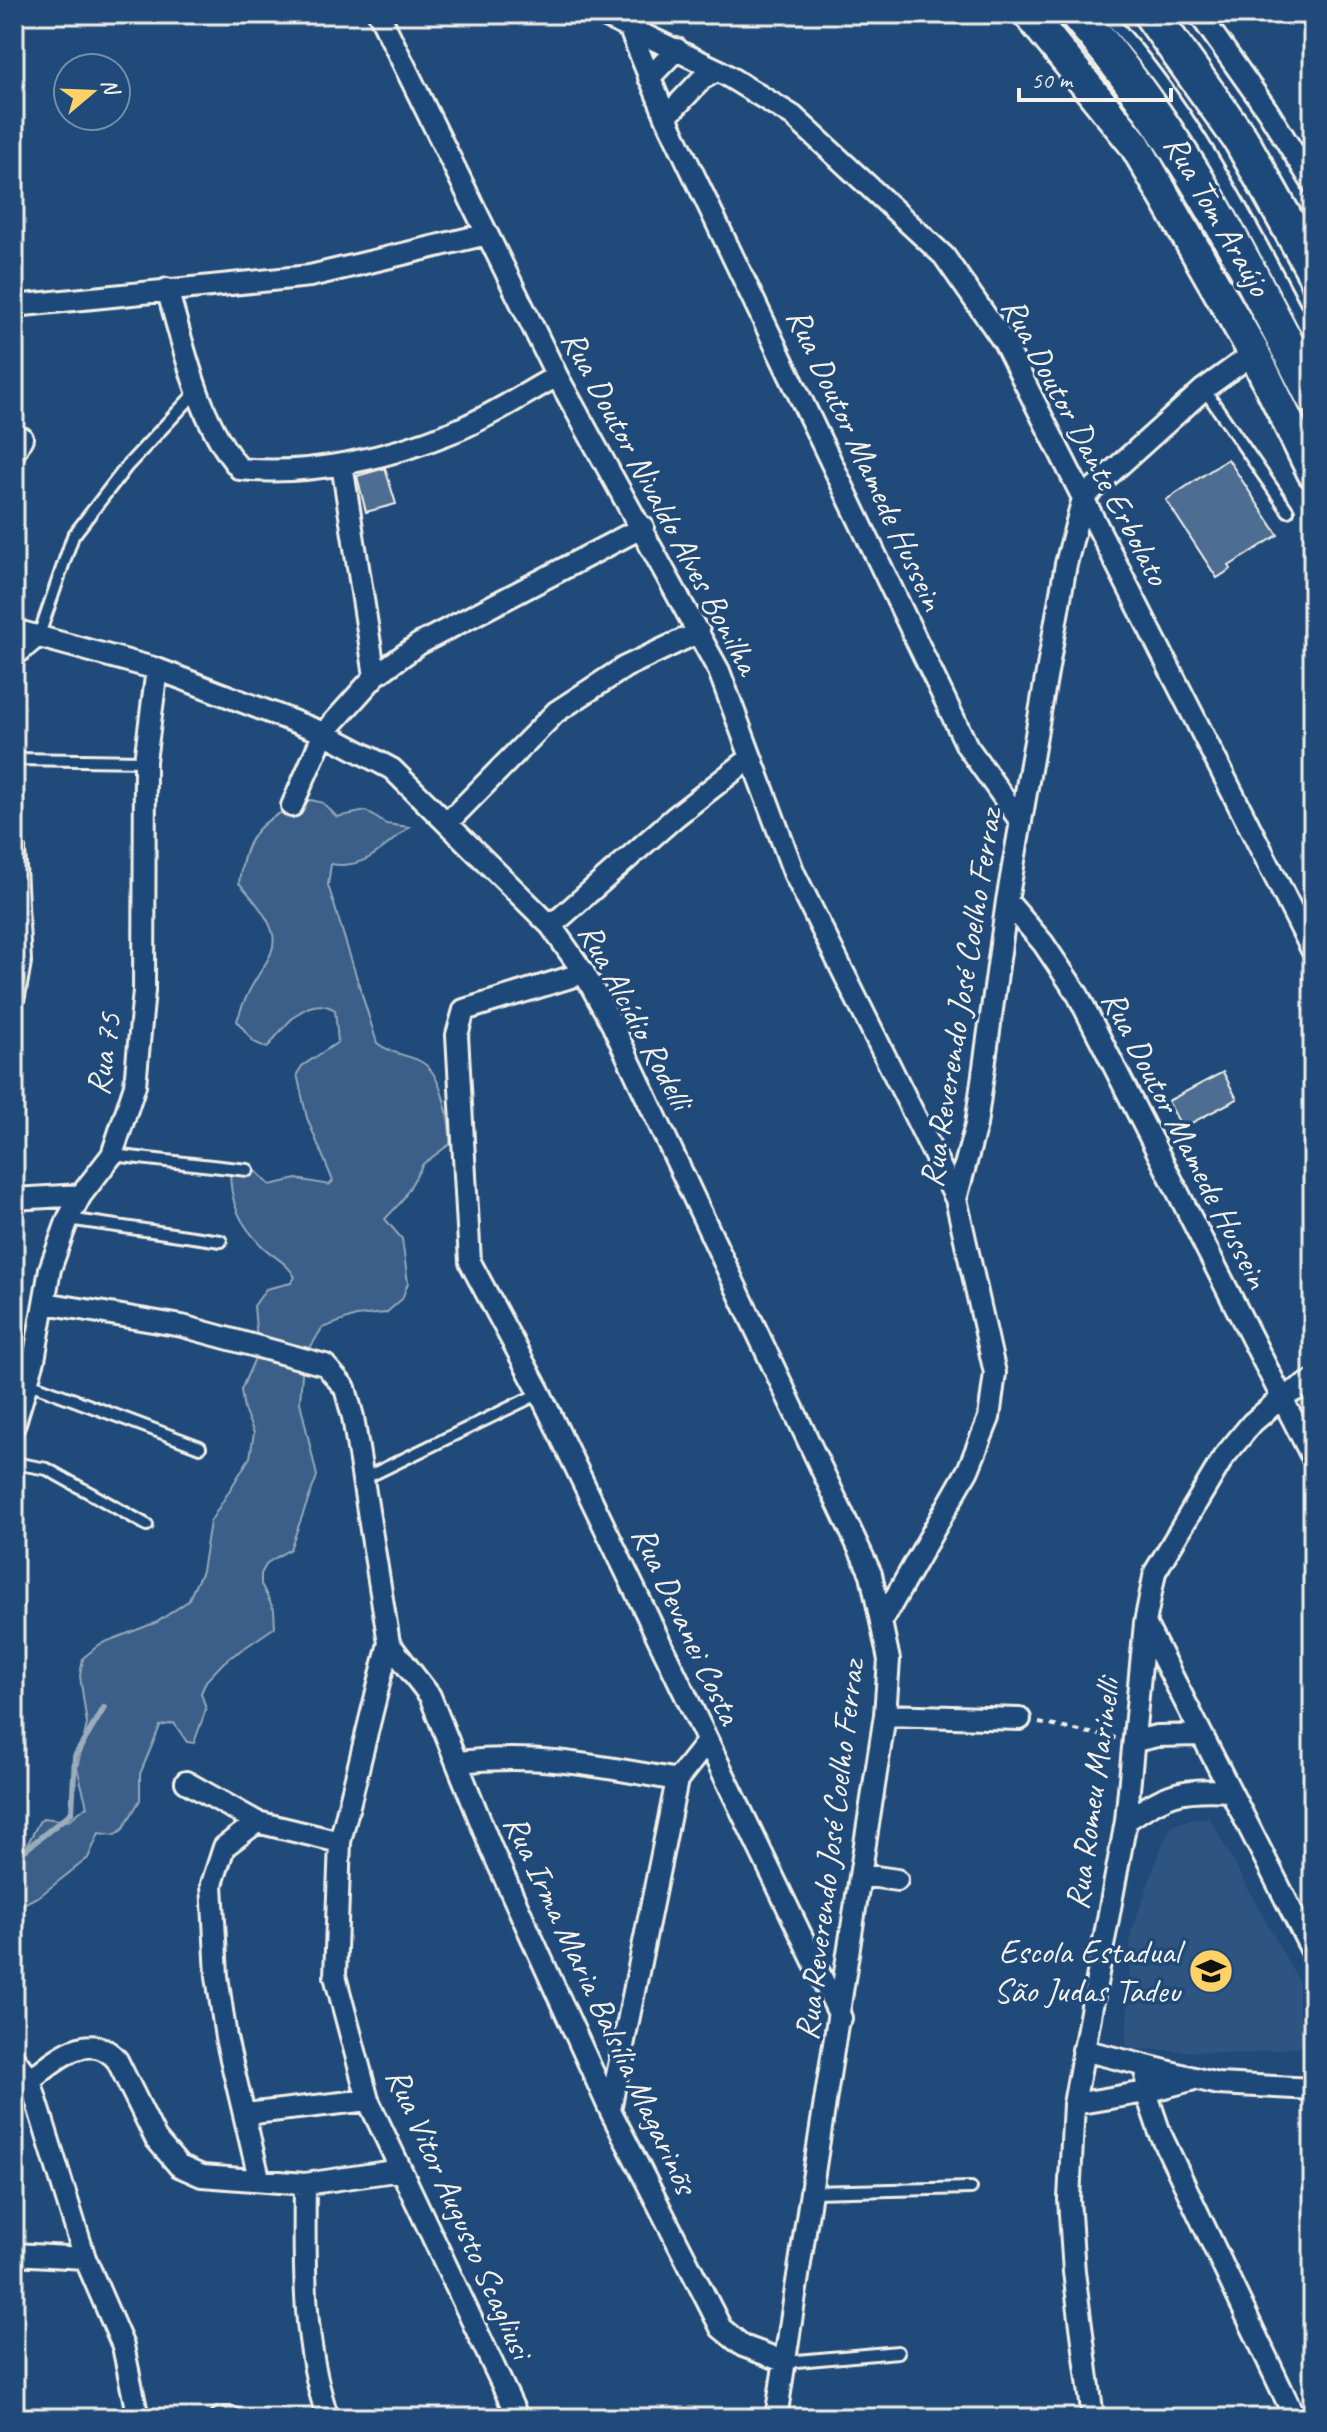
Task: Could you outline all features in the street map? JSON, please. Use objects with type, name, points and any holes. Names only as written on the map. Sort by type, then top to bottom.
[{"type":"main road","name":"Rua Tom Araújo","points":[[1029,14],[1135,145],[1254,353],[1313,473]]},
{"type":"main road","points":[[1077,14],[1120,65],[1189,168],[1313,396]]},
{"type":"main road","points":[[1146,17],[1241,140],[1313,269]]},
{"type":"street","name":"Rua Doutor Nivaldo Alves Bonilha","points":[[379,14],[557,376],[643,527],[719,671],[749,759],[794,873],[956,1199]]},
{"type":"street","name":"Rua Doutor Dante Erbolato","points":[[600,14],[718,70],[793,116],[944,256],[1004,342],[1313,952]]},
{"type":"street","points":[[1199,14],[1267,110],[1312,182]]},
{"type":"street","name":"Rua Doutor Mamede Hussein","points":[[628,25],[666,117],[967,746],[1021,822]]},
{"type":"street","points":[[649,78],[677,49]]},
{"type":"street","points":[[666,117],[702,79],[718,70]]},
{"type":"street","points":[[14,306],[310,276],[487,234]]},
{"type":"street","points":[[167,289],[197,391],[221,447],[240,469],[264,472],[342,464],[457,431],[557,376]]},
{"type":"street","points":[[1083,498],[1204,389],[1254,353]]},
{"type":"street","points":[[342,464],[375,676]]},
{"type":"street","name":"Rua Reverendo José Coelho Ferraz","points":[[776,2418],[841,2018],[885,1715],[889,1660],[882,1621],[968,1470],[989,1418],[995,1373],[956,1199],[976,1125],[1007,901],[1066,564],[1083,498]]},
{"type":"street","points":[[292,806],[324,733],[375,676],[419,644],[643,527]]},
{"type":"street","name":"Rua Alcídio Rodelli","points":[[14,630],[157,669],[324,733],[392,769],[449,821],[551,926],[584,973],[871,1574],[882,1621]]},
{"type":"street","points":[[449,821],[556,712],[625,667],[699,632]]},
{"type":"street","points":[[14,656],[39,635]]},
{"type":"street","name":"Rua 75","points":[[14,1426],[29,1383],[50,1269],[68,1219],[81,1195],[112,1155],[135,1085],[144,991],[145,761],[157,669]]},
{"type":"street","points":[[551,926],[675,817],[749,759]]},
{"type":"street","points":[[14,848],[20,962],[14,996]]},
{"type":"street","name":"Rua Doutor Mamede Hussein","points":[[1007,901],[1043,943],[1078,995],[1313,1459]]},
{"type":"street","name":"Rua Devanei Costa","points":[[584,973],[464,1010],[457,1035],[470,1262],[540,1393],[841,2018]]},
{"type":"street","points":[[14,1199],[81,1195]]},
{"type":"street","name":"Rua Vitor Augusto Scagliusi","points":[[45,1303],[182,1326],[261,1348],[329,1370],[345,1388],[389,1643],[340,1842],[335,1976],[368,2100],[518,2418]]},
{"type":"street","name":"Rua Romeu Marinelli","points":[[1093,2418],[1069,2199],[1074,2104],[1126,1821],[1145,1623],[1155,1572],[1181,1523],[1223,1458],[1252,1423],[1281,1398],[1313,1381]]},
{"type":"street","points":[[1145,1623],[1313,1953]]},
{"type":"street","name":"Rua Irma Maria Balsília Magarinõs","points":[[389,1643],[430,1696],[492,1850],[610,2110],[721,2328],[743,2346],[786,2362]]},
{"type":"street","points":[[885,1715],[1020,1719]]},
{"type":"street","points":[[1135,1741],[1157,1736],[1200,1735]]},
{"type":"street","points":[[610,2110],[677,1780],[707,1742]]},
{"type":"street","points":[[458,1762],[510,1757],[560,1759],[677,1780]]},
{"type":"street","points":[[186,1782],[257,1822],[340,1842]]},
{"type":"street","points":[[1126,1821],[1159,1797],[1187,1789],[1229,1791]]},
{"type":"street","points":[[257,1822],[224,1847],[212,1884],[222,2007],[259,2178]]},
{"type":"street","points":[[862,1875],[897,1880]]},
{"type":"street","points":[[30,2080],[67,2050],[96,2046],[108,2049],[117,2060],[156,2139],[179,2166],[202,2176],[259,2178],[305,2184],[401,2170]]},
{"type":"street","points":[[1083,2050],[1147,2069],[1218,2084],[1313,2089]]},
{"type":"street","points":[[14,2058],[30,2080],[85,2258],[123,2346],[138,2418]]},
{"type":"street","points":[[1147,2069],[1146,2092],[1181,2181],[1295,2418]]},
{"type":"street","points":[[1074,2104],[1146,2092],[1195,2079]]},
{"type":"street","points":[[245,2114],[368,2100]]},
{"type":"street","points":[[305,2184],[307,2302],[315,2381],[328,2418]]},
{"type":"street","points":[[14,2254],[85,2258]]},
{"type":"street","points":[[221,2418],[231,2418]]},
{"type":"lane","points":[[1106,14],[1131,41],[1214,155],[1313,342]]},
{"type":"lane","points":[[1146,17],[1231,146],[1313,295]]},
{"type":"lane","points":[[1204,389],[1288,511]]},
{"type":"lane","points":[[39,635],[73,536],[127,466],[197,391]]},
{"type":"lane","points":[[14,759],[145,761]]},
{"type":"lane","points":[[112,1155],[248,1170]]},
{"type":"lane","points":[[68,1219],[221,1241]]},
{"type":"lane","points":[[14,1353],[34,1360]]},
{"type":"lane","points":[[29,1383],[200,1447]]},
{"type":"lane","points":[[363,1479],[540,1393]]},
{"type":"lane","points":[[14,1463],[47,1469],[147,1525]]},
{"type":"lane","points":[[812,2192],[971,2188]]},
{"type":"lane","points":[[786,2362],[898,2352]]},
{"type":"path","points":[[1020,1719],[1135,1741]]},
{"type":"shaded area","points":[[311,800],[323,803],[337,817],[366,811],[386,824],[409,827],[364,860],[354,864],[331,864],[328,885],[377,1043],[390,1051],[418,1060],[430,1069],[444,1100],[450,1144],[423,1164],[402,1201],[385,1219],[402,1239],[408,1283],[402,1299],[386,1313],[356,1316],[322,1328],[303,1360],[300,1402],[317,1476],[290,1549],[267,1563],[261,1574],[261,1584],[274,1610],[275,1627],[224,1662],[206,1681],[201,1693],[206,1709],[194,1743],[187,1742],[174,1723],[160,1726],[140,1774],[140,1800],[123,1829],[115,1835],[99,1833],[88,1858],[41,1895],[14,1909],[14,1870],[39,1822],[44,1818],[68,1821],[87,1806],[77,1768],[87,1724],[80,1676],[83,1658],[100,1644],[157,1622],[188,1601],[202,1571],[210,1522],[250,1457],[254,1433],[244,1410],[241,1390],[258,1351],[254,1306],[266,1289],[291,1283],[295,1277],[247,1229],[234,1202],[230,1170],[237,1164],[248,1163],[270,1185],[297,1179],[329,1185],[333,1181],[307,1118],[297,1074],[302,1066],[338,1042],[335,1010],[325,1006],[305,1009],[288,1022],[267,1048],[254,1042],[237,1021],[246,997],[271,952],[274,939],[259,907],[239,883],[246,851],[251,839],[268,820]]},
{"type":"shaded area","name":"Escola Estadual São Judas Tadeu","points":[[1209,1817],[1313,2008],[1313,2031],[1308,2045],[1247,2054],[1126,2048],[1131,1933],[1164,1840],[1173,1824]]},
{"type":"building","points":[[1228,459],[1278,535],[1229,566],[1231,569],[1217,578],[1166,500]]},
{"type":"building","points":[[385,468],[396,504],[366,512],[357,476]]},
{"type":"building","points":[[1223,1072],[1237,1099],[1182,1128],[1168,1101]]},
{"type":"waterway","points":[[14,1859],[72,1812],[75,1756],[104,1708]]},
{"type":"place","name":"Escola Estadual São Judas Tadeu","points":[[1211,1971]]}]
